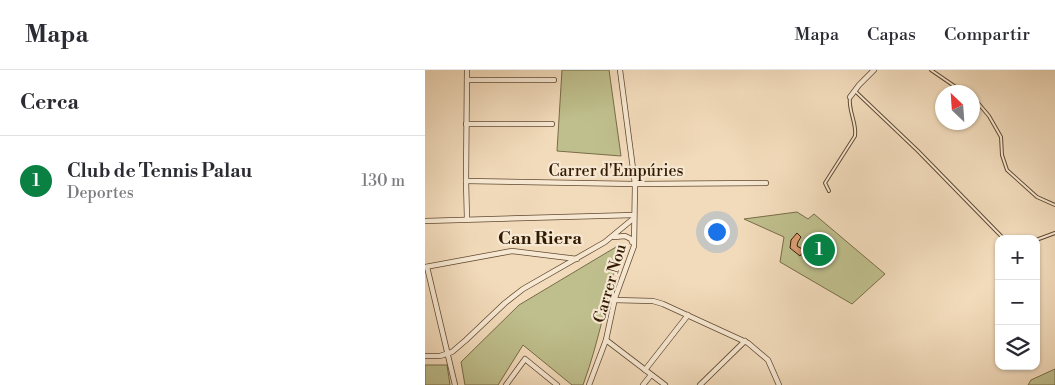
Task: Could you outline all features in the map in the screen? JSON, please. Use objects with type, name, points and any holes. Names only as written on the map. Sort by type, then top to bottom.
[{"type":"street","points":[[467,70],[467,220]]},
{"type":"street","name":"Carrer Nou","points":[[589,385],[606,340],[614,300],[634,246],[635,184],[620,70]]},
{"type":"street","points":[[850,97],[874,70]]},
{"type":"street","points":[[467,80],[554,80]]},
{"type":"street","points":[[466,124],[552,124]]},
{"type":"street","name":"Carrer d'Empúries","points":[[466,180],[635,184],[766,183]]},
{"type":"street","points":[[425,221],[634,217]]},
{"type":"street","points":[[425,356],[440,356],[448,353],[466,340],[505,303],[523,289],[614,237],[634,217]]},
{"type":"street","points":[[614,237],[625,236],[631,239],[634,246]]},
{"type":"street","points":[[455,385],[426,267],[512,251],[578,259]]},
{"type":"street","points":[[614,300],[653,301],[745,341],[768,360],[779,385]]},
{"type":"street","points":[[645,370],[688,315]]},
{"type":"street","points":[[606,340],[665,385]]},
{"type":"street","points":[[700,385],[745,341]]},
{"type":"street","points":[[506,385],[525,358],[557,385]]},
{"type":"street","points":[[643,385],[651,375]]},
{"type":"lane","points":[[931,70],[953,85]]},
{"type":"lane","points":[[855,91],[918,151],[1000,235]]},
{"type":"lane","points":[[829,191],[825,183],[855,136],[857,128],[849,104],[850,97]]},
{"type":"lane","points":[[980,105],[989,116],[1001,137],[1002,155],[1007,170],[1037,198],[1055,205]]},
{"type":"lane","points":[[1040,239],[1055,233]]},
{"type":"green space","points":[[562,70],[609,70],[621,156],[557,151]]},
{"type":"green space","points":[[797,212],[808,219],[814,214],[885,274],[852,304],[780,262],[784,237],[744,219]]},
{"type":"green space","points":[[621,244],[599,333],[583,385],[572,385],[523,345],[498,385],[465,385],[461,362],[519,305]]},
{"type":"green space","points":[[425,365],[447,365],[450,385],[425,385]]},
{"type":"green space","points":[[1055,369],[1055,385],[1028,385],[1031,380]]},
{"type":"building","points":[[797,233],[801,237],[797,246],[804,250],[800,256],[790,248],[791,240]]},
{"type":"place","name":"Club de Tennis Palau","points":[[819,250]]},
{"type":"district","name":"Can Riera","points":[[540,238]]}]
